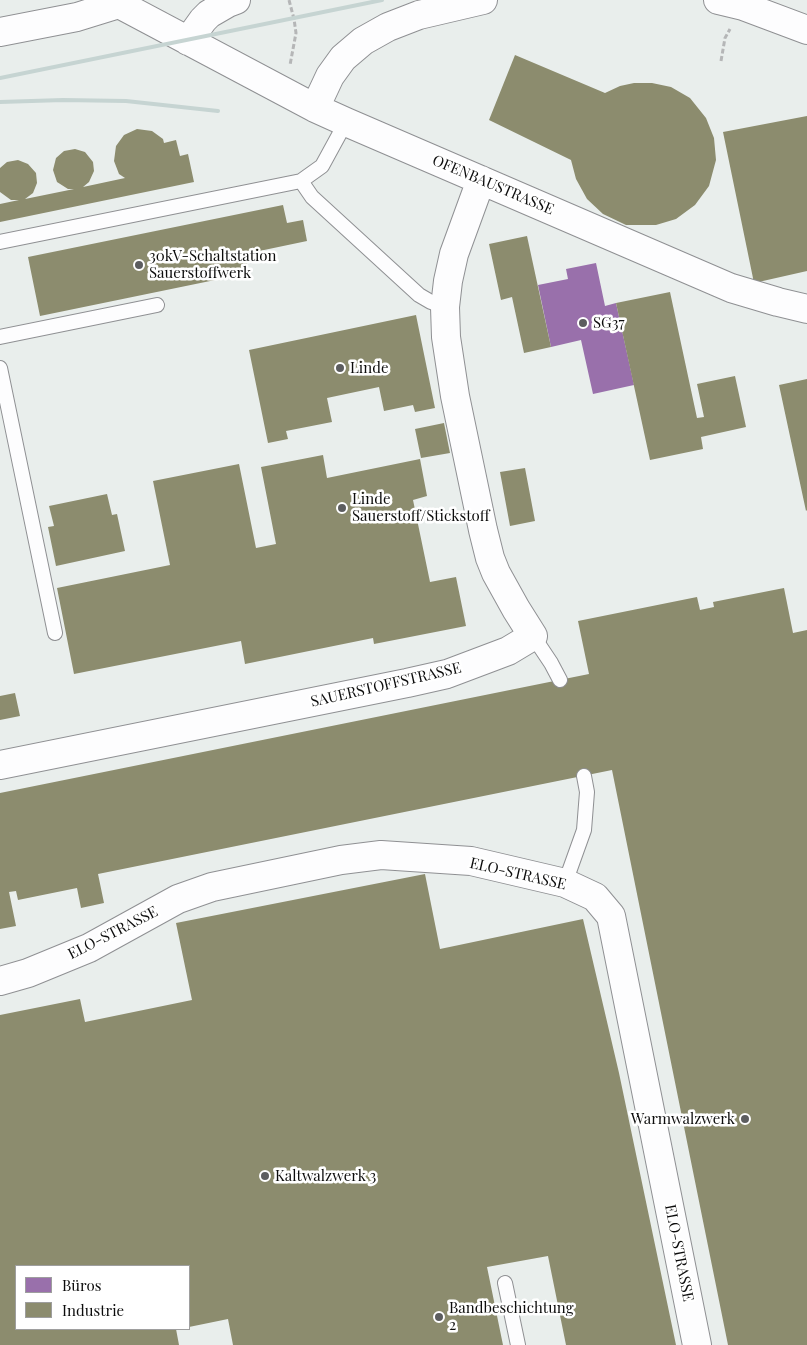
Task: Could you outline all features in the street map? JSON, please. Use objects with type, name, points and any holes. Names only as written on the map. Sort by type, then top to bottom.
[{"type":"street","points":[[188,41],[209,14],[236,0]]},
{"type":"street","points":[[315,108],[330,76],[343,58],[363,41],[388,27],[419,15],[484,0]]},
{"type":"street","points":[[718,0],[743,6],[807,30]]},
{"type":"street","points":[[0,32],[76,17],[119,1]]},
{"type":"street","name":"OFENBAUSTRASSE","points":[[119,1],[188,41],[315,108],[346,122],[731,288],[807,309]]},
{"type":"street","points":[[481,180],[454,254],[445,307],[446,337],[455,396],[490,558],[496,573],[533,636]]},
{"type":"street","name":"SAUERSTOFFSTRASSE","points":[[0,765],[447,674],[508,651],[533,636]]},
{"type":"street","name":"ELO-STRASSE","points":[[0,981],[28,973],[89,948],[178,899],[212,887],[342,860],[381,855],[471,861],[566,883],[595,897],[610,916],[697,1345]]},
{"type":"lane","points":[[0,242],[301,181],[322,166],[346,122]]},
{"type":"lane","points":[[301,181],[312,197],[419,295],[445,307]]},
{"type":"lane","points":[[0,337],[157,305]]},
{"type":"lane","points":[[0,368],[54,633]]},
{"type":"lane","points":[[533,636],[560,680]]},
{"type":"lane","points":[[566,883],[584,830],[587,792],[584,776]]},
{"type":"lane","points":[[505,1283],[518,1345]]},
{"type":"path","points":[[285,92],[296,33],[289,0]]},
{"type":"shaded area","points":[[0,0],[807,0],[807,1345],[0,1345]]},
{"type":"building: Büros","name":"SG37","points":[[596,263],[605,306],[616,303],[634,385],[593,394],[581,340],[551,347],[538,285],[568,279],[566,269]]},
{"type":"building: Industrie","points":[[515,55],[605,93],[620,86],[634,83],[652,83],[671,87],[690,98],[706,118],[714,138],[716,160],[709,186],[695,205],[676,219],[656,225],[626,225],[603,214],[587,199],[576,179],[571,160],[489,120]]},
{"type":"building: Industrie","points":[[807,116],[807,271],[754,283],[723,132]]},
{"type":"building: Industrie","points":[[137,129],[152,131],[163,139],[164,143],[176,140],[180,156],[188,154],[194,182],[0,222],[0,204],[19,200],[11,200],[0,192],[0,168],[7,162],[18,160],[28,164],[36,173],[37,183],[33,193],[25,199],[74,189],[68,189],[57,182],[53,170],[56,158],[64,151],[75,149],[85,152],[93,162],[94,171],[89,182],[83,187],[125,178],[119,174],[114,161],[116,146],[124,135]]},
{"type":"building: Industrie","name":"30kV-Schaltstation Sauerstoffwerk","points":[[283,205],[287,223],[303,220],[307,241],[245,254],[249,273],[40,316],[28,257]]},
{"type":"building: Industrie","name":"SG37","points":[[527,236],[551,347],[524,353],[512,297],[501,300],[489,244]]},
{"type":"building: Industrie","points":[[670,292],[697,418],[704,417],[697,384],[735,376],[746,427],[701,437],[703,449],[650,460],[616,303]]},
{"type":"building: Industrie","name":"Linde","points":[[416,315],[435,408],[415,412],[413,405],[384,411],[379,387],[327,398],[332,422],[286,431],[288,439],[268,443],[249,350]]},
{"type":"building: Industrie","points":[[807,379],[807,510],[806,511],[779,385]]},
{"type":"building: Industrie","points":[[444,423],[450,453],[421,458],[415,429]]},
{"type":"building: Industrie","points":[[323,455],[327,478],[420,459],[427,496],[413,500],[430,582],[456,577],[466,626],[374,644],[373,638],[245,664],[241,641],[74,674],[57,588],[170,565],[153,481],[239,464],[256,548],[276,544],[261,467]]},
{"type":"building: Industrie","points":[[525,468],[535,521],[510,526],[500,472]]},
{"type":"building: Industrie","points":[[107,494],[112,515],[117,514],[125,551],[56,566],[48,527],[54,526],[49,506]]},
{"type":"building: Industrie","name":"Warmwalzwerk","points":[[784,588],[793,633],[807,630],[807,1345],[728,1345],[612,770],[98,874],[104,903],[81,908],[77,888],[18,900],[16,891],[9,892],[16,926],[0,929],[0,793],[589,674],[578,621],[697,597],[700,610],[714,607],[713,602]]},
{"type":"building: Industrie","points":[[15,693],[20,716],[0,720],[0,696]]},
{"type":"building: Industrie","name":"Kaltwalzwerk 3","points":[[425,874],[440,949],[583,919],[619,1073],[676,1345],[566,1345],[548,1256],[487,1267],[503,1345],[233,1345],[228,1319],[190,1327],[190,1265],[15,1265],[15,1330],[176,1330],[179,1345],[0,1345],[0,1015],[80,999],[85,1022],[192,1000],[176,923]]},
{"type":"railway","points":[[0,78],[382,0]]},
{"type":"railway","points":[[0,102],[126,101],[218,111]]},
{"type":"place","name":"30kV-Schaltstation Sauerstoffwerk","points":[[139,265]]},
{"type":"place","name":"SG37","points":[[583,323]]},
{"type":"place","name":"Linde","points":[[340,368]]},
{"type":"place","name":"Linde Sauerstoff/Stickstoff","points":[[342,508]]},
{"type":"place","name":"Warmwalzwerk","points":[[745,1119]]},
{"type":"place","name":"Kaltwalzwerk 3","points":[[265,1176]]},
{"type":"place","name":"Bandbeschichtung 2","points":[[439,1317]]}]
